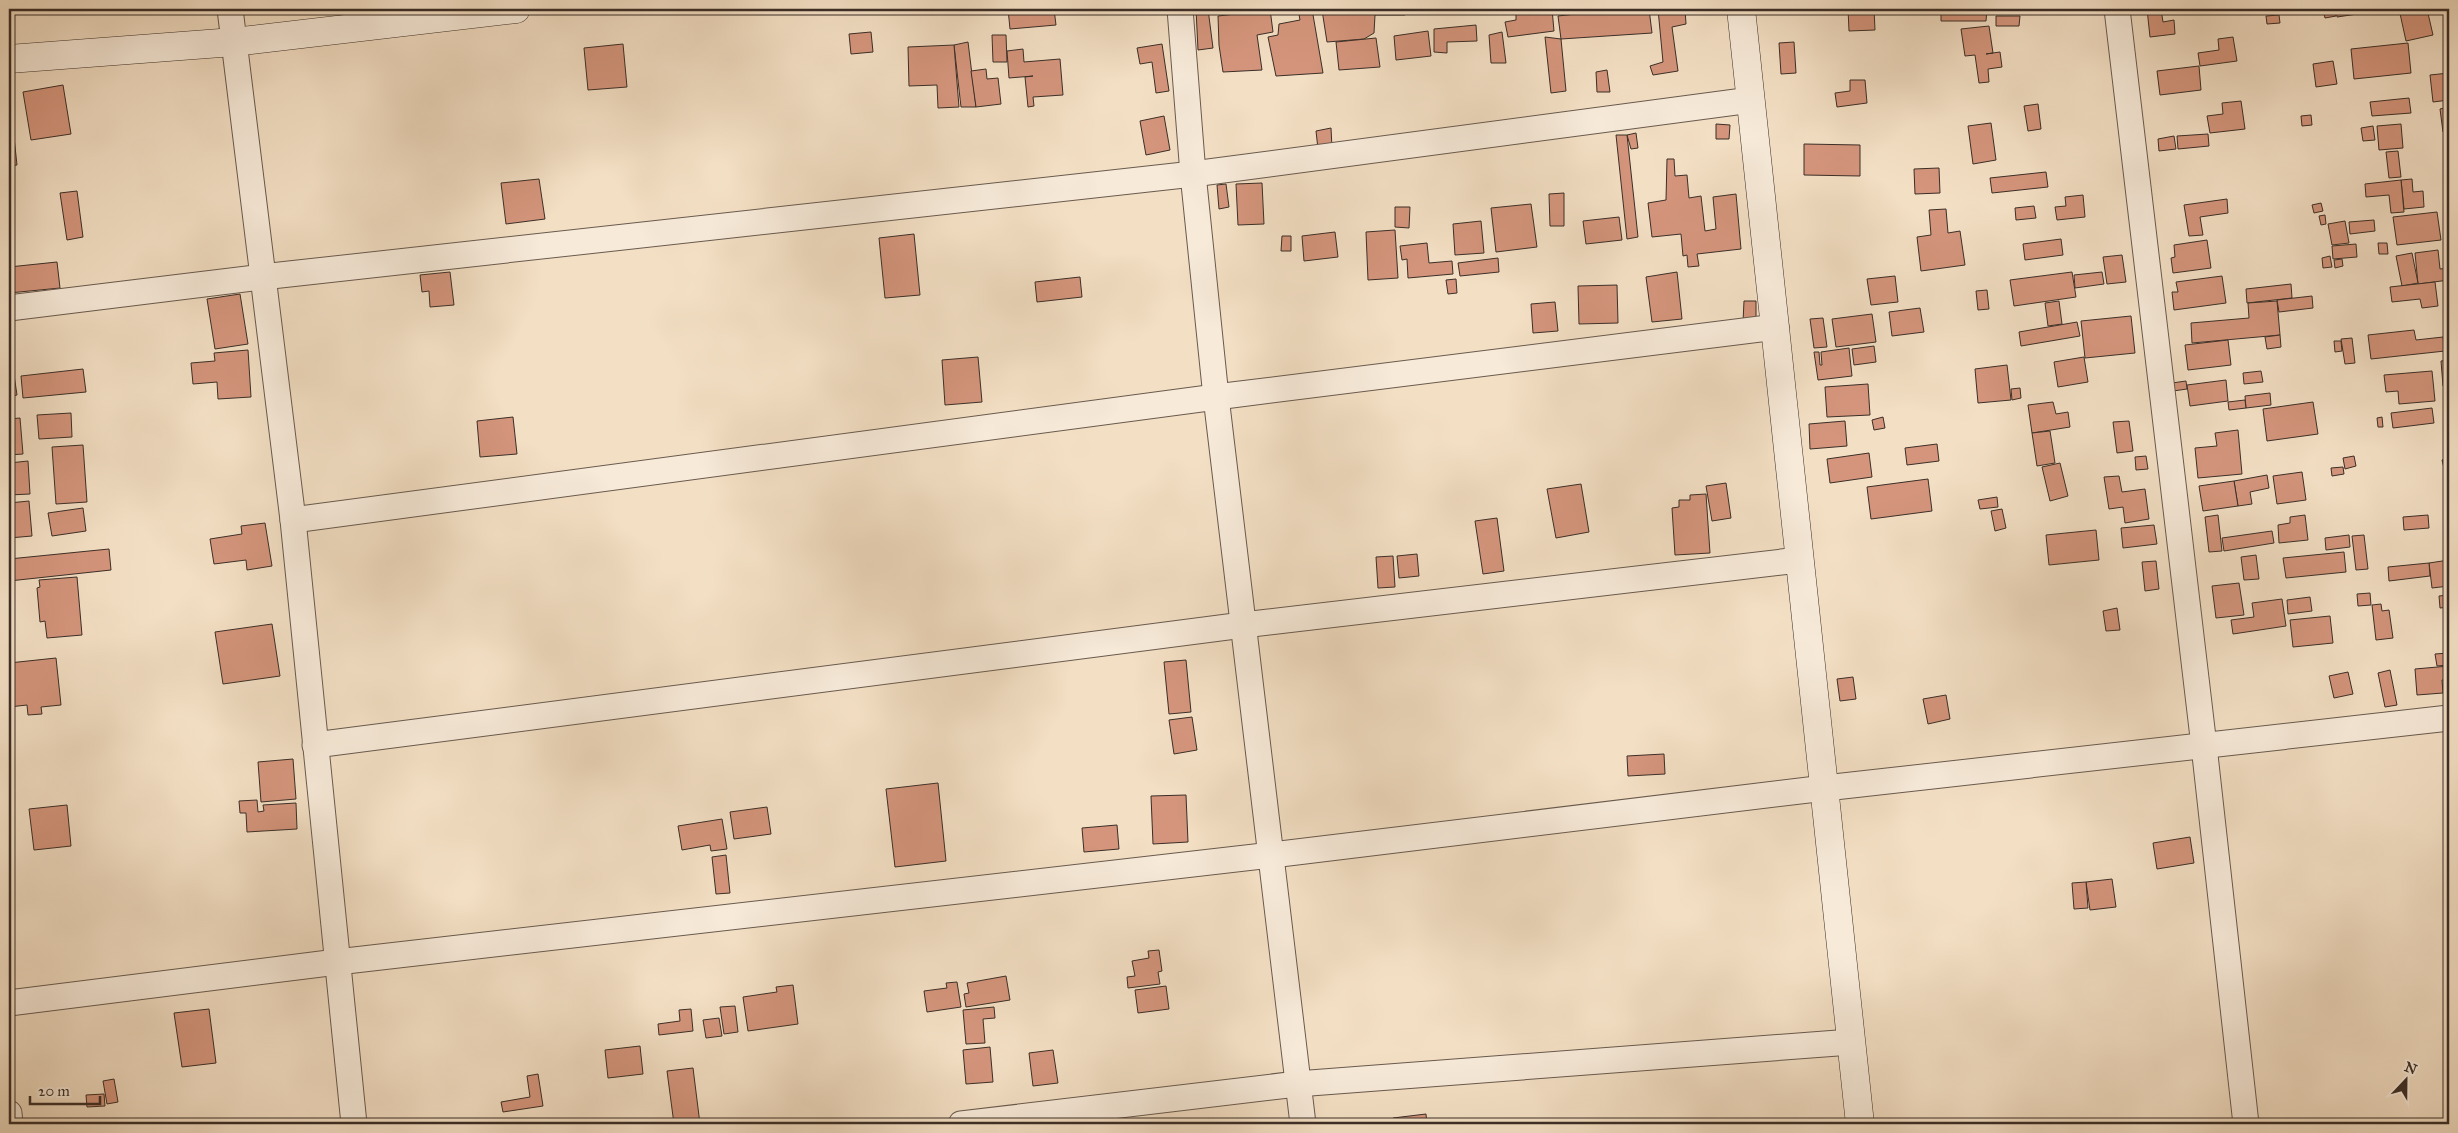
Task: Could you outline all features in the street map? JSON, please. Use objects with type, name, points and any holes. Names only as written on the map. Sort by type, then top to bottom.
[{"type":"street","points":[[230,9],[262,277],[294,520],[354,1124]]},
{"type":"street","points":[[9,59],[234,42],[516,9]]},
{"type":"street","points":[[1180,9],[1193,174],[1216,397],[1303,1124]]},
{"type":"street","points":[[1741,9],[1776,327],[1798,560],[1825,788],[1860,1124]]},
{"type":"street","points":[[2117,9],[2204,746],[2246,1124]]},
{"type":"street","points":[[9,308],[262,277],[1193,174],[1751,100]]},
{"type":"street","points":[[294,520],[1216,397],[1776,327]]},
{"type":"street","points":[[316,745],[1243,624],[1798,560]]},
{"type":"street","points":[[9,1003],[337,962],[1272,855],[1825,788],[2449,718]]},
{"type":"street","points":[[961,1124],[1298,1084],[1851,1042]]},
{"type":"street","points":[[9,1113],[10,1124]]},
{"type":"building","points":[[39,9],[62,9],[62,12],[40,14]]},
{"type":"building","points":[[1008,9],[1054,9],[1056,25],[1010,29]]},
{"type":"building","points":[[1196,9],[1208,9],[1213,48],[1198,50]]},
{"type":"building","points":[[1244,9],[1270,9],[1273,32],[1257,35],[1262,70],[1223,72],[1219,45],[1218,16],[1244,13]]},
{"type":"building","points":[[1298,9],[1312,9],[1323,73],[1276,76],[1268,37],[1278,35],[1279,24],[1300,20]]},
{"type":"building","points":[[1404,9],[1405,15],[1375,15],[1374,33],[1364,39],[1327,42],[1322,10]]},
{"type":"building","points":[[1461,9],[1489,9],[1462,11]]},
{"type":"building","points":[[1505,9],[1534,9],[1505,11]]},
{"type":"building","points":[[1552,9],[1554,31],[1508,37],[1505,22],[1516,20],[1516,13]]},
{"type":"building","points":[[1621,9],[1649,9],[1652,33],[1561,39],[1558,16]]},
{"type":"building","points":[[1658,9],[1685,9],[1686,24],[1672,27],[1678,71],[1653,75],[1650,66],[1663,62]]},
{"type":"building","points":[[1848,9],[1874,9],[1875,30],[1849,31]]},
{"type":"building","points":[[1941,9],[1987,9],[1986,21],[1941,21]]},
{"type":"building","points":[[2147,9],[2161,9],[2163,22],[2174,20],[2175,34],[2150,37]]},
{"type":"building","points":[[2226,9],[2241,9],[2242,10],[2227,12]]},
{"type":"building","points":[[2323,9],[2334,9],[2336,16],[2325,18]]},
{"type":"building","points":[[2336,9],[2364,9],[2364,13],[2337,17]]},
{"type":"building","points":[[2399,9],[2427,9],[2433,35],[2406,41]]},
{"type":"building","points":[[2279,15],[2280,23],[2267,24],[2266,16]]},
{"type":"building","points":[[1996,16],[2020,16],[2019,26],[1996,26]]},
{"type":"building","points":[[1476,25],[1477,41],[1447,42],[1447,53],[1434,52],[1434,29]]},
{"type":"building","points":[[1989,26],[1993,53],[2000,52],[2002,67],[1988,69],[1989,82],[1979,83],[1975,55],[1965,56],[1961,29]]},
{"type":"building","points":[[1428,31],[1431,56],[1396,60],[1394,36]]},
{"type":"building","points":[[871,32],[873,52],[851,54],[849,34]]},
{"type":"building","points":[[1502,32],[1506,63],[1491,63],[1489,35]]},
{"type":"building","points":[[992,35],[1006,35],[1007,62],[993,62]]},
{"type":"building","points":[[1545,37],[1561,39],[1566,91],[1551,93]]},
{"type":"building","points":[[2233,37],[2237,61],[2200,66],[2198,53],[2219,50],[2218,39]]},
{"type":"building","points":[[1376,38],[1380,67],[1339,70],[1336,42]]},
{"type":"building","points":[[968,42],[976,107],[961,107],[954,45]]},
{"type":"building","points":[[1794,42],[1796,73],[1781,74],[1779,43]]},
{"type":"building","points":[[2408,43],[2411,73],[2354,79],[2351,49]]},
{"type":"building","points":[[623,44],[627,87],[588,90],[584,48]]},
{"type":"building","points":[[1162,44],[1169,91],[1156,93],[1152,62],[1140,64],[1137,48]]},
{"type":"building","points":[[954,45],[959,107],[938,108],[937,85],[909,86],[908,47]]},
{"type":"building","points":[[1023,49],[1024,62],[1060,59],[1063,95],[1033,97],[1034,106],[1028,107],[1025,77],[1033,76],[1009,78],[1007,51]]},
{"type":"building","points":[[2333,61],[2337,84],[2316,87],[2313,64]]},
{"type":"building","points":[[2199,66],[2201,90],[2160,95],[2157,71]]},
{"type":"building","points":[[986,69],[987,79],[998,78],[1001,104],[976,107],[971,71]]},
{"type":"building","points":[[1607,70],[1610,92],[1597,92],[1596,72]]},
{"type":"building","points":[[2449,73],[2449,100],[2433,102],[2430,75]]},
{"type":"building","points":[[1850,80],[1865,80],[1867,103],[1837,107],[1835,93],[1850,91]]},
{"type":"building","points":[[63,85],[71,134],[31,140],[23,92]]},
{"type":"building","points":[[2409,98],[2411,113],[2372,116],[2370,102]]},
{"type":"building","points":[[2241,101],[2245,129],[2210,133],[2207,116],[2223,114],[2222,103]]},
{"type":"building","points":[[2038,104],[2041,129],[2028,131],[2024,106]]},
{"type":"building","points":[[2449,107],[2449,131],[2443,132],[2440,109]]},
{"type":"building","points":[[2311,115],[2312,125],[2302,126],[2301,116]]},
{"type":"building","points":[[1164,116],[1170,150],[1146,155],[1140,121]]},
{"type":"building","points":[[9,119],[12,119],[17,165],[9,166]]},
{"type":"building","points":[[1991,123],[1996,160],[1973,164],[1968,126]]},
{"type":"building","points":[[1716,124],[1730,125],[1729,139],[1716,139]]},
{"type":"building","points":[[2401,124],[2403,148],[2379,150],[2377,126]]},
{"type":"building","points":[[2373,126],[2375,140],[2363,141],[2361,128]]},
{"type":"building","points":[[1331,128],[1332,148],[1318,149],[1316,131]]},
{"type":"building","points":[[1636,133],[1638,148],[1631,149],[1627,135]]},
{"type":"building","points":[[2208,134],[2209,146],[2178,149],[2177,136]]},
{"type":"building","points":[[1616,135],[1627,135],[1638,237],[1627,239]]},
{"type":"building","points":[[2174,136],[2176,149],[2159,151],[2158,139]]},
{"type":"building","points":[[1804,144],[1860,145],[1860,176],[1804,175]]},
{"type":"building","points":[[2398,151],[2401,177],[2389,178],[2386,152]]},
{"type":"building","points":[[1667,159],[1674,159],[1675,176],[1687,175],[1689,198],[1701,196],[1705,231],[1716,229],[1713,197],[1736,194],[1741,249],[1697,254],[1699,266],[1688,267],[1687,255],[1683,256],[1681,234],[1652,237],[1648,203],[1666,200]]},
{"type":"building","points":[[1939,168],[1940,193],[1915,194],[1914,169]]},
{"type":"building","points":[[2046,172],[2048,187],[1992,193],[1990,178]]},
{"type":"building","points":[[539,179],[545,219],[506,224],[501,183]]},
{"type":"building","points":[[2412,179],[2413,192],[2423,191],[2424,207],[2404,209],[2401,180]]},
{"type":"building","points":[[2401,180],[2404,212],[2391,213],[2389,195],[2366,197],[2365,184]]},
{"type":"building","points":[[1262,183],[1264,224],[1238,225],[1236,184]]},
{"type":"building","points":[[1226,184],[1229,207],[1219,209],[1217,185]]},
{"type":"building","points":[[77,191],[83,237],[67,240],[60,193]]},
{"type":"building","points":[[1564,193],[1564,226],[1550,226],[1549,194]]},
{"type":"building","points":[[2083,195],[2085,217],[2057,220],[2055,207],[2066,206],[2065,197]]},
{"type":"building","points":[[2227,199],[2228,213],[2200,217],[2203,235],[2189,236],[2184,205]]},
{"type":"building","points":[[2321,203],[2323,211],[2314,213],[2312,205]]},
{"type":"building","points":[[1531,204],[1537,247],[1496,252],[1491,208]]},
{"type":"building","points":[[2034,206],[2036,218],[2016,220],[2015,208]]},
{"type":"building","points":[[1395,207],[1410,207],[1409,228],[1395,227]]},
{"type":"building","points":[[1946,209],[1948,233],[1960,231],[1965,265],[1921,271],[1917,237],[1931,235],[1929,210]]},
{"type":"building","points":[[2437,212],[2441,240],[2397,245],[2393,217]]},
{"type":"building","points":[[2325,215],[2326,224],[2321,225],[2319,216]]},
{"type":"building","points":[[1619,217],[1622,240],[1586,244],[1583,221]]},
{"type":"building","points":[[2374,220],[2375,231],[2350,234],[2349,222]]},
{"type":"building","points":[[1481,221],[1484,253],[1455,255],[1453,224]]},
{"type":"building","points":[[2345,221],[2349,243],[2332,245],[2328,224]]},
{"type":"building","points":[[1395,230],[1398,278],[1368,280],[1366,232]]},
{"type":"building","points":[[1335,232],[1338,257],[1304,261],[1302,236]]},
{"type":"building","points":[[914,234],[920,295],[885,298],[879,238]]},
{"type":"building","points":[[1282,236],[1291,236],[1291,251],[1281,251]]},
{"type":"building","points":[[2061,239],[2063,255],[2025,260],[2023,244]]},
{"type":"building","points":[[2207,240],[2211,268],[2173,273],[2171,258],[2175,257],[2174,245]]},
{"type":"building","points":[[1427,243],[1429,263],[1452,261],[1453,274],[1408,278],[1407,259],[1402,260],[1400,246]]},
{"type":"building","points":[[2378,243],[2387,243],[2388,254],[2379,254]]},
{"type":"building","points":[[2356,244],[2357,257],[2333,259],[2332,246]]},
{"type":"building","points":[[2438,250],[2440,269],[2449,268],[2449,280],[2418,284],[2415,253]]},
{"type":"building","points":[[2412,253],[2418,283],[2402,286],[2396,256]]},
{"type":"building","points":[[2122,255],[2126,282],[2107,284],[2103,257]]},
{"type":"building","points":[[2330,256],[2332,267],[2323,268],[2322,258]]},
{"type":"building","points":[[1498,258],[1499,272],[1460,276],[1458,263]]},
{"type":"building","points":[[2342,259],[2343,266],[2335,268],[2334,260]]},
{"type":"building","points":[[57,262],[60,288],[9,293],[9,267]]},
{"type":"building","points":[[450,272],[454,305],[430,307],[429,291],[422,292],[420,275]]},
{"type":"building","points":[[1677,272],[1682,319],[1652,322],[1646,277]]},
{"type":"building","points":[[2072,272],[2076,297],[2014,306],[2010,280]]},
{"type":"building","points":[[2102,272],[2104,284],[2075,288],[2074,275]]},
{"type":"building","points":[[1895,276],[1898,302],[1871,305],[1867,279]]},
{"type":"building","points":[[2222,276],[2226,303],[2174,310],[2172,292],[2178,292],[2176,282]]},
{"type":"building","points":[[1080,277],[1082,297],[1037,302],[1035,282]]},
{"type":"building","points":[[1456,279],[1457,293],[1448,294],[1446,280]]},
{"type":"building","points":[[2435,282],[2438,306],[2422,308],[2420,299],[2392,302],[2390,287]]},
{"type":"building","points":[[2291,284],[2292,298],[2247,303],[2246,289]]},
{"type":"building","points":[[1617,285],[1618,323],[1579,324],[1578,286]]},
{"type":"building","points":[[1987,290],[1989,309],[1978,310],[1976,291]]},
{"type":"building","points":[[240,294],[248,344],[215,349],[207,299]]},
{"type":"building","points":[[2312,296],[2313,308],[2279,312],[2277,300]]},
{"type":"building","points":[[1744,301],[1756,301],[1756,322],[1743,322]]},
{"type":"building","points":[[2059,301],[2062,324],[2048,326],[2045,303]]},
{"type":"building","points":[[2277,301],[2280,335],[2192,343],[2191,323],[2249,318],[2248,303]]},
{"type":"building","points":[[1555,302],[1558,331],[1533,333],[1531,304]]},
{"type":"building","points":[[1920,308],[1924,332],[1892,336],[1889,312]]},
{"type":"building","points":[[1872,314],[1876,342],[1836,347],[1832,319]]},
{"type":"building","points":[[2131,316],[2135,353],[2085,358],[2081,321]]},
{"type":"building","points":[[1823,318],[1827,347],[1814,348],[1810,319]]},
{"type":"building","points":[[2077,322],[2080,336],[2021,346],[2019,332]]},
{"type":"building","points":[[2414,330],[2416,340],[2443,337],[2445,351],[2371,359],[2368,335]]},
{"type":"building","points":[[2280,335],[2281,347],[2267,349],[2265,337]]},
{"type":"building","points":[[2352,338],[2355,363],[2345,364],[2341,339]]},
{"type":"building","points":[[2228,340],[2231,365],[2188,370],[2185,345]]},
{"type":"building","points":[[2334,341],[2341,341],[2342,351],[2335,352]]},
{"type":"building","points":[[1874,346],[1876,362],[1854,365],[1852,349]]},
{"type":"building","points":[[1849,348],[1852,376],[1818,380],[1814,352],[1819,352],[1820,365],[1822,365],[1821,352]]},
{"type":"building","points":[[248,350],[251,397],[218,399],[217,382],[193,384],[191,363],[215,361],[214,353]]},
{"type":"building","points":[[978,357],[982,402],[945,405],[942,360]]},
{"type":"building","points":[[2084,357],[2088,382],[2058,387],[2054,362]]},
{"type":"building","points":[[2449,360],[2449,385],[2443,386],[2441,361]]},
{"type":"building","points":[[2007,365],[2011,400],[1978,403],[1975,369]]},
{"type":"building","points":[[83,369],[86,392],[23,398],[21,376]]},
{"type":"building","points":[[2261,371],[2263,382],[2244,384],[2243,373]]},
{"type":"building","points":[[2432,371],[2435,401],[2399,404],[2398,391],[2386,392],[2384,375]]},
{"type":"building","points":[[14,375],[17,395],[9,397],[9,376]]},
{"type":"building","points":[[2226,380],[2228,401],[2190,406],[2187,385]]},
{"type":"building","points":[[2186,381],[2187,389],[2173,391],[2172,383]]},
{"type":"building","points":[[1868,384],[1870,415],[1827,417],[1825,387]]},
{"type":"building","points":[[2020,388],[2021,398],[2012,400],[2011,389]]},
{"type":"building","points":[[2270,393],[2271,405],[2246,408],[2245,396]]},
{"type":"building","points":[[2245,400],[2246,408],[2229,410],[2228,402]]},
{"type":"building","points":[[2053,402],[2056,414],[2068,412],[2070,427],[2032,433],[2028,405]]},
{"type":"building","points":[[2313,402],[2318,434],[2267,441],[2263,409]]},
{"type":"building","points":[[2432,408],[2434,423],[2393,428],[2391,413]]},
{"type":"building","points":[[71,413],[72,437],[39,439],[37,415]]},
{"type":"building","points":[[513,417],[517,454],[480,457],[477,421]]},
{"type":"building","points":[[1883,417],[1885,428],[1874,430],[1872,420]]},
{"type":"building","points":[[2382,417],[2383,427],[2378,427],[2377,418]]},
{"type":"building","points":[[20,418],[23,454],[9,455],[9,419]]},
{"type":"building","points":[[1845,421],[1847,446],[1810,449],[1809,424]]},
{"type":"building","points":[[2129,421],[2133,451],[2117,453],[2113,422]]},
{"type":"building","points":[[2238,430],[2242,474],[2198,478],[2195,448],[2217,446],[2215,433]]},
{"type":"building","points":[[2050,431],[2055,463],[2037,466],[2032,433]]},
{"type":"building","points":[[1937,444],[1939,461],[1907,465],[1905,448]]},
{"type":"building","points":[[83,445],[87,502],[56,504],[52,447]]},
{"type":"building","points":[[1869,453],[1872,477],[1830,483],[1827,459]]},
{"type":"building","points":[[2146,456],[2148,469],[2136,470],[2135,457]]},
{"type":"building","points":[[2354,456],[2356,466],[2345,469],[2343,458]]},
{"type":"building","points":[[2449,458],[2449,471],[2445,472],[2442,460]]},
{"type":"building","points":[[28,461],[30,494],[9,495],[9,463]]},
{"type":"building","points":[[2060,463],[2068,496],[2050,501],[2042,467]]},
{"type":"building","points":[[2343,467],[2344,474],[2332,476],[2331,468]]},
{"type":"building","points":[[2302,472],[2306,500],[2277,504],[2273,476]]},
{"type":"building","points":[[2267,475],[2269,488],[2250,492],[2252,504],[2238,506],[2234,481]]},
{"type":"building","points":[[2119,476],[2122,492],[2145,489],[2149,519],[2125,523],[2123,507],[2109,509],[2104,477]]},
{"type":"building","points":[[1928,479],[1932,511],[1871,519],[1867,487]]},
{"type":"building","points":[[2234,481],[2238,506],[2203,511],[2199,486]]},
{"type":"building","points":[[1726,483],[1731,518],[1712,521],[1706,486]]},
{"type":"building","points":[[1581,484],[1589,532],[1556,538],[1547,489]]},
{"type":"building","points":[[1706,494],[1710,553],[1675,555],[1672,508],[1679,507],[1679,500],[1690,500],[1690,495]]},
{"type":"building","points":[[1997,497],[1998,507],[1980,509],[1978,500]]},
{"type":"building","points":[[29,501],[32,536],[9,538],[9,503]]},
{"type":"building","points":[[83,508],[86,531],[52,536],[48,513]]},
{"type":"building","points":[[2002,509],[2006,528],[1995,531],[1991,511]]},
{"type":"building","points":[[2218,515],[2222,551],[2209,552],[2205,517]]},
{"type":"building","points":[[2305,515],[2308,540],[2279,543],[2278,525],[2290,523],[2290,517]]},
{"type":"building","points":[[2428,515],[2429,528],[2404,530],[2403,517]]},
{"type":"building","points":[[1497,518],[1504,571],[1483,574],[1475,521]]},
{"type":"building","points":[[265,523],[272,566],[247,570],[246,560],[214,564],[210,539],[242,534],[241,526]]},
{"type":"building","points":[[2154,525],[2157,544],[2123,548],[2121,528]]},
{"type":"building","points":[[2096,530],[2099,560],[2049,565],[2046,535]]},
{"type":"building","points":[[2272,531],[2274,543],[2224,551],[2222,538]]},
{"type":"building","points":[[2349,535],[2350,547],[2326,550],[2325,538]]},
{"type":"building","points":[[2364,535],[2368,569],[2356,570],[2352,536]]},
{"type":"building","points":[[109,549],[111,570],[9,581],[9,559]]},
{"type":"building","points":[[2344,552],[2346,572],[2286,578],[2283,558]]},
{"type":"building","points":[[1417,554],[1419,576],[1399,578],[1397,556]]},
{"type":"building","points":[[2256,555],[2259,579],[2244,580],[2241,557]]},
{"type":"building","points":[[1393,556],[1395,587],[1378,588],[1376,557]]},
{"type":"building","points":[[2449,560],[2449,586],[2432,588],[2429,563]]},
{"type":"building","points":[[2156,561],[2159,589],[2145,591],[2142,562]]},
{"type":"building","points":[[2429,563],[2430,576],[2389,581],[2388,567]]},
{"type":"building","points":[[77,577],[82,635],[47,638],[45,621],[40,622],[37,588],[40,587],[39,580]]},
{"type":"building","points":[[2239,583],[2244,615],[2216,618],[2212,586]]},
{"type":"building","points":[[2370,593],[2371,605],[2358,606],[2357,594]]},
{"type":"building","points":[[2449,595],[2449,607],[2440,608],[2439,596]]},
{"type":"building","points":[[2310,597],[2312,611],[2288,614],[2287,600]]},
{"type":"building","points":[[2282,599],[2286,626],[2233,634],[2231,620],[2254,617],[2252,603]]},
{"type":"building","points":[[2381,604],[2382,611],[2389,610],[2393,638],[2376,640],[2372,605]]},
{"type":"building","points":[[2117,608],[2120,630],[2106,631],[2103,611]]},
{"type":"building","points":[[2330,616],[2333,643],[2293,647],[2290,620]]},
{"type":"building","points":[[272,624],[280,676],[223,684],[215,632]]},
{"type":"building","points":[[2449,653],[2449,665],[2437,666],[2435,654]]},
{"type":"building","points":[[56,658],[61,705],[41,707],[42,714],[28,715],[27,705],[9,707],[9,663]]},
{"type":"building","points":[[1186,660],[1191,712],[1169,714],[1164,662]]},
{"type":"building","points":[[2449,666],[2449,680],[2442,680],[2443,693],[2417,695],[2415,669]]},
{"type":"building","points":[[2390,670],[2397,705],[2385,707],[2378,673]]},
{"type":"building","points":[[2348,672],[2353,694],[2334,698],[2329,676]]},
{"type":"building","points":[[1853,677],[1856,699],[1840,701],[1837,679]]},
{"type":"building","points":[[1946,695],[1950,719],[1928,724],[1923,699]]},
{"type":"building","points":[[1192,717],[1197,750],[1174,754],[1169,720]]},
{"type":"building","points":[[1664,754],[1665,774],[1628,776],[1627,756]]},
{"type":"building","points":[[293,759],[296,799],[261,802],[258,762]]},
{"type":"building","points":[[938,783],[946,861],[895,867],[886,789]]},
{"type":"building","points":[[1186,795],[1188,842],[1153,844],[1151,796]]},
{"type":"building","points":[[257,800],[258,812],[264,811],[263,805],[296,803],[297,829],[247,832],[246,813],[240,813],[239,801]]},
{"type":"building","points":[[67,805],[71,846],[34,850],[29,809]]},
{"type":"building","points":[[767,807],[771,834],[734,839],[730,812]]},
{"type":"building","points":[[722,819],[727,849],[711,851],[710,845],[682,850],[678,826]]},
{"type":"building","points":[[1117,825],[1119,849],[1084,852],[1082,828]]},
{"type":"building","points":[[2190,837],[2194,863],[2157,869],[2153,843]]},
{"type":"building","points":[[726,855],[730,893],[716,894],[712,857]]},
{"type":"building","points":[[2112,879],[2116,907],[2090,910],[2086,882]]},
{"type":"building","points":[[2086,882],[2088,908],[2074,909],[2072,883]]},
{"type":"building","points":[[1159,950],[1162,971],[1158,972],[1160,984],[1128,988],[1127,977],[1135,976],[1132,961],[1149,958],[1148,951]]},
{"type":"building","points":[[1006,976],[1010,1000],[966,1007],[964,994],[969,993],[967,983]]},
{"type":"building","points":[[957,982],[961,1007],[927,1012],[924,991],[947,988],[946,983]]},
{"type":"building","points":[[793,985],[798,1024],[748,1031],[743,997],[777,992],[776,987]]},
{"type":"building","points":[[1166,986],[1169,1009],[1138,1013],[1135,990]]},
{"type":"building","points":[[735,1006],[738,1032],[724,1034],[720,1007]]},
{"type":"building","points":[[994,1007],[995,1018],[983,1019],[985,1043],[966,1044],[963,1010]]},
{"type":"building","points":[[209,1009],[216,1063],[182,1067],[174,1013]]},
{"type":"building","points":[[691,1009],[693,1031],[659,1035],[658,1024],[680,1021],[679,1010]]},
{"type":"building","points":[[719,1018],[722,1036],[706,1038],[703,1020]]},
{"type":"building","points":[[640,1046],[643,1074],[608,1078],[605,1050]]},
{"type":"building","points":[[990,1047],[993,1082],[966,1084],[963,1050]]},
{"type":"building","points":[[1053,1050],[1058,1083],[1033,1086],[1029,1053]]},
{"type":"building","points":[[693,1068],[700,1124],[674,1124],[667,1071]]},
{"type":"building","points":[[538,1074],[543,1106],[503,1112],[501,1102],[530,1097],[527,1076]]},
{"type":"building","points":[[114,1079],[118,1102],[107,1104],[103,1081]]},
{"type":"building","points":[[104,1094],[105,1106],[87,1107],[86,1095]]},
{"type":"building","points":[[1426,1114],[1427,1124],[1394,1124],[1393,1118]]}]
